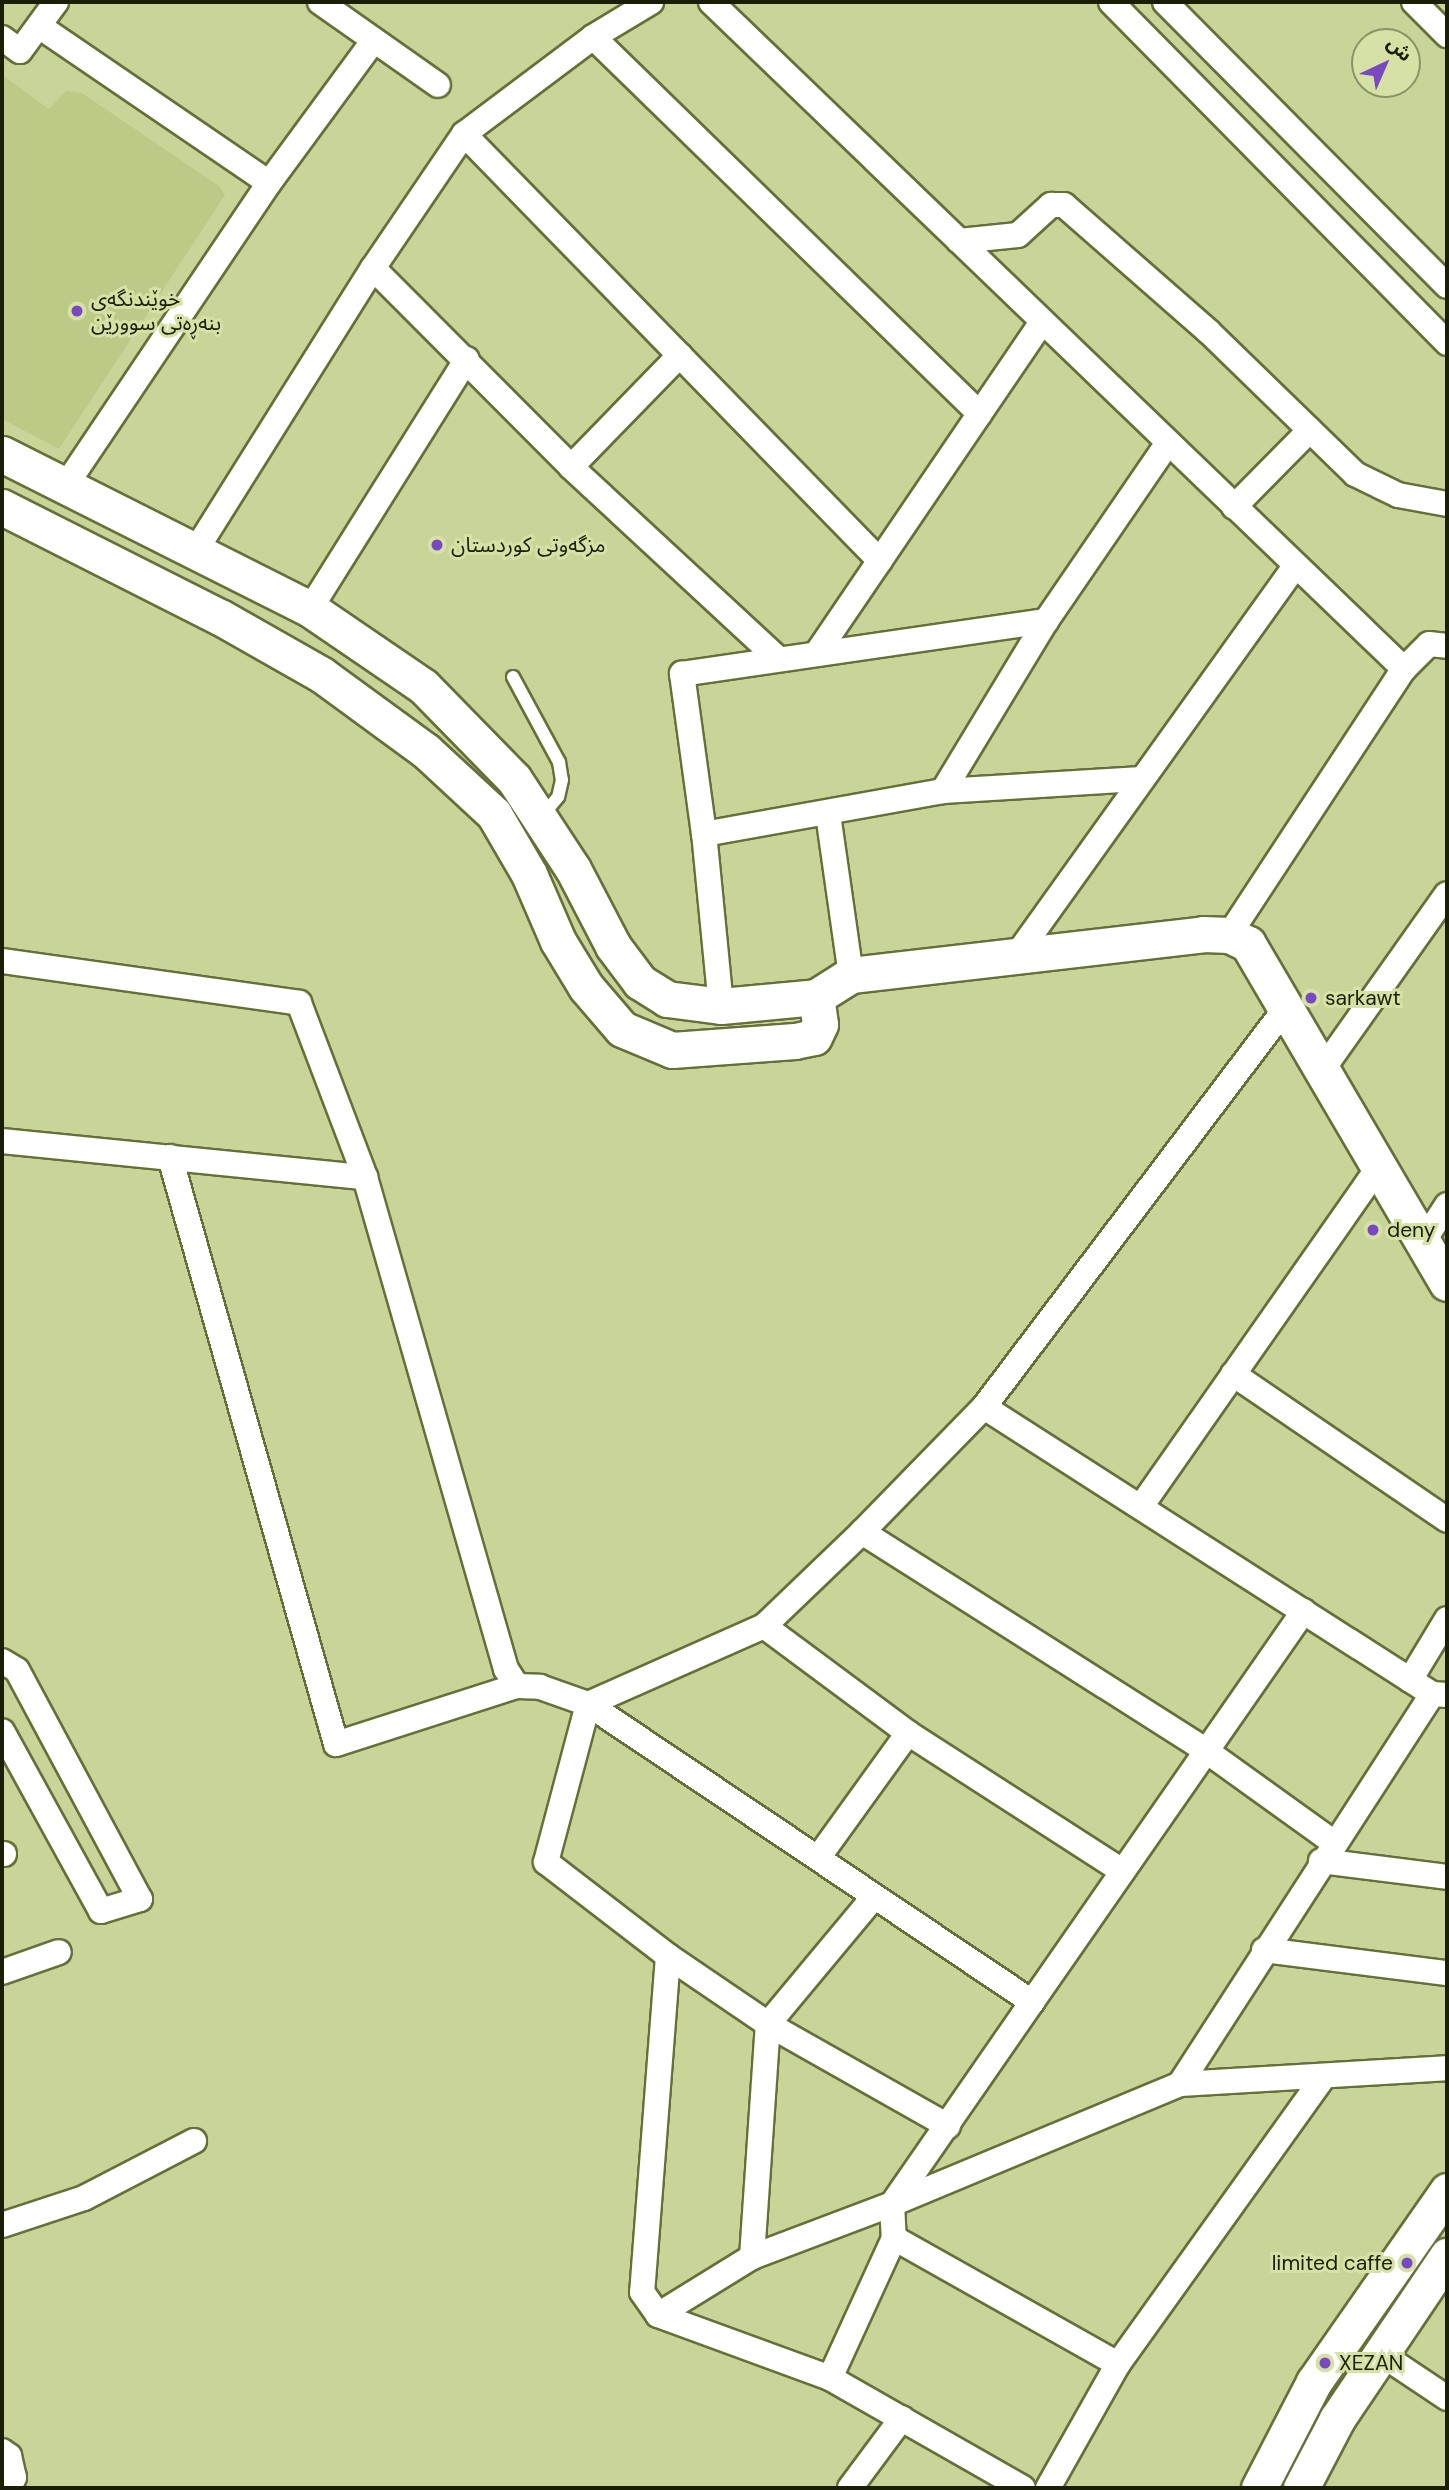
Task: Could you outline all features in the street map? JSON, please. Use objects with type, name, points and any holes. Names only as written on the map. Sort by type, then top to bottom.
[{"type":"street","points":[[2,38],[20,51],[56,2]]},
{"type":"street","points":[[320,2],[438,85]]},
{"type":"street","points":[[196,550],[373,268],[464,134],[593,37],[651,2]]},
{"type":"street","points":[[712,2],[1404,669]]},
{"type":"street","points":[[1111,2],[1447,343]]},
{"type":"street","points":[[1165,2],[1447,286]]},
{"type":"street","points":[[1414,2],[1447,35]]},
{"type":"street","points":[[39,26],[270,183]]},
{"type":"street","points":[[593,37],[980,414]]},
{"type":"street","points":[[66,485],[270,183],[374,40]]},
{"type":"street","points":[[464,134],[880,561]]},
{"type":"street","points":[[1324,216],[1348,187]]},
{"type":"street","points":[[959,241],[1018,235],[1051,205],[1064,205],[1209,332],[1369,483],[1398,495],[1447,504]]},
{"type":"street","points":[[373,268],[467,359],[571,467],[777,658]]},
{"type":"street","points":[[819,650],[1042,322]]},
{"type":"street","points":[[571,467],[680,355]]},
{"type":"street","points":[[310,609],[467,359]]},
{"type":"street","points":[[1234,507],[1310,430]]},
{"type":"street","points":[[943,792],[1045,621],[1168,443]]},
{"type":"street","points":[[2,454],[310,609],[422,686],[497,760],[541,818],[613,946],[640,982],[667,999],[721,1006],[816,997],[851,975],[1229,935],[1248,944],[1447,1283]]},
{"type":"street","points":[[2,507],[220,617],[322,675],[426,751],[494,814],[558,941],[586,987],[622,1029],[672,1050],[796,1041],[814,1037],[820,1024],[816,997]]},
{"type":"street","points":[[1016,956],[1295,566]]},
{"type":"street","points":[[721,1006],[704,834],[682,674],[819,650],[1045,621]]},
{"type":"street","points":[[1229,935],[1404,669],[1429,645],[1447,646]]},
{"type":"street","points":[[704,834],[943,792],[1142,779]]},
{"type":"street","points":[[828,814],[851,975]]},
{"type":"street","points":[[509,841],[541,818]]},
{"type":"street","points":[[1322,1069],[1447,894]]},
{"type":"street","points":[[2,961],[299,1003],[365,1177],[506,1669],[517,1686]]},
{"type":"street","points":[[588,1704],[764,1626],[862,1532],[984,1407],[1285,1009]]},
{"type":"street","points":[[2,1141],[365,1177]]},
{"type":"street","points":[[170,1157],[336,1744],[517,1686],[540,1687],[588,1704],[818,1858],[873,1898],[1032,2002]]},
{"type":"street","points":[[1142,1504],[1379,1167]]},
{"type":"street","points":[[1423,1241],[1447,1205]]},
{"type":"street","points":[[1233,1374],[1447,1520]]},
{"type":"street","points":[[984,1407],[1142,1504],[1410,1680],[1440,1694],[1327,1852],[1180,2084]]},
{"type":"street","points":[[862,1532],[1205,1750],[1327,1852],[1447,1878]]},
{"type":"street","points":[[830,2378],[894,2238],[892,2204],[1304,1611]]},
{"type":"street","points":[[1410,1680],[1447,1619]]},
{"type":"street","points":[[764,1626],[908,1733],[1122,1871]]},
{"type":"street","points":[[2,1661],[17,1670],[140,1899],[101,1911],[2,1731]]},
{"type":"street","points":[[588,1704],[546,1861],[668,1956],[768,2024],[948,2126]]},
{"type":"street","points":[[818,1858],[908,1733]]},
{"type":"street","points":[[752,2257],[768,2024],[873,1898]]},
{"type":"street","points":[[1264,1950],[1447,1973]]},
{"type":"street","points":[[2,1972],[59,1952]]},
{"type":"street","points":[[668,1956],[642,2292],[658,2315],[830,2378],[1023,2488]]},
{"type":"street","points":[[658,2315],[752,2257],[892,2204],[1180,2084],[1323,2078],[1447,2067]]},
{"type":"street","points":[[1048,2488],[1118,2364],[1323,2078]]},
{"type":"street","points":[[2,2225],[84,2198],[194,2141]]},
{"type":"street","points":[[1259,2488],[1300,2405],[1447,2191]]},
{"type":"street","points":[[894,2238],[1118,2364]]},
{"type":"street","points":[[1301,2488],[1337,2419],[1447,2256]]},
{"type":"street","points":[[1381,2354],[1447,2398]]},
{"type":"street","points":[[850,2488],[902,2418]]},
{"type":"street","points":[[2,2451],[9,2456],[13,2477],[9,2488]]},
{"type":"lane","points":[[513,677],[559,762],[562,780],[558,797],[541,818]]},
{"type":"shaded area","name":"خوێندنگەی بنەڕەتی سوورێن","points":[[2,75],[49,109],[66,91],[82,93],[219,186],[225,195],[59,449],[2,419]]},
{"type":"place","name":"خوێندنگەی بنەڕەتی سوورێن","points":[[77,311]]},
{"type":"place","name":"مزگەوتی کوردستان","points":[[437,545]]},
{"type":"place","name":"sarkawt","points":[[1311,998]]},
{"type":"place","name":"deny","points":[[1373,1230]]},
{"type":"place","name":"limited caffe","points":[[1407,2263]]},
{"type":"place","name":"XEZAN","points":[[1325,2363]]}]
